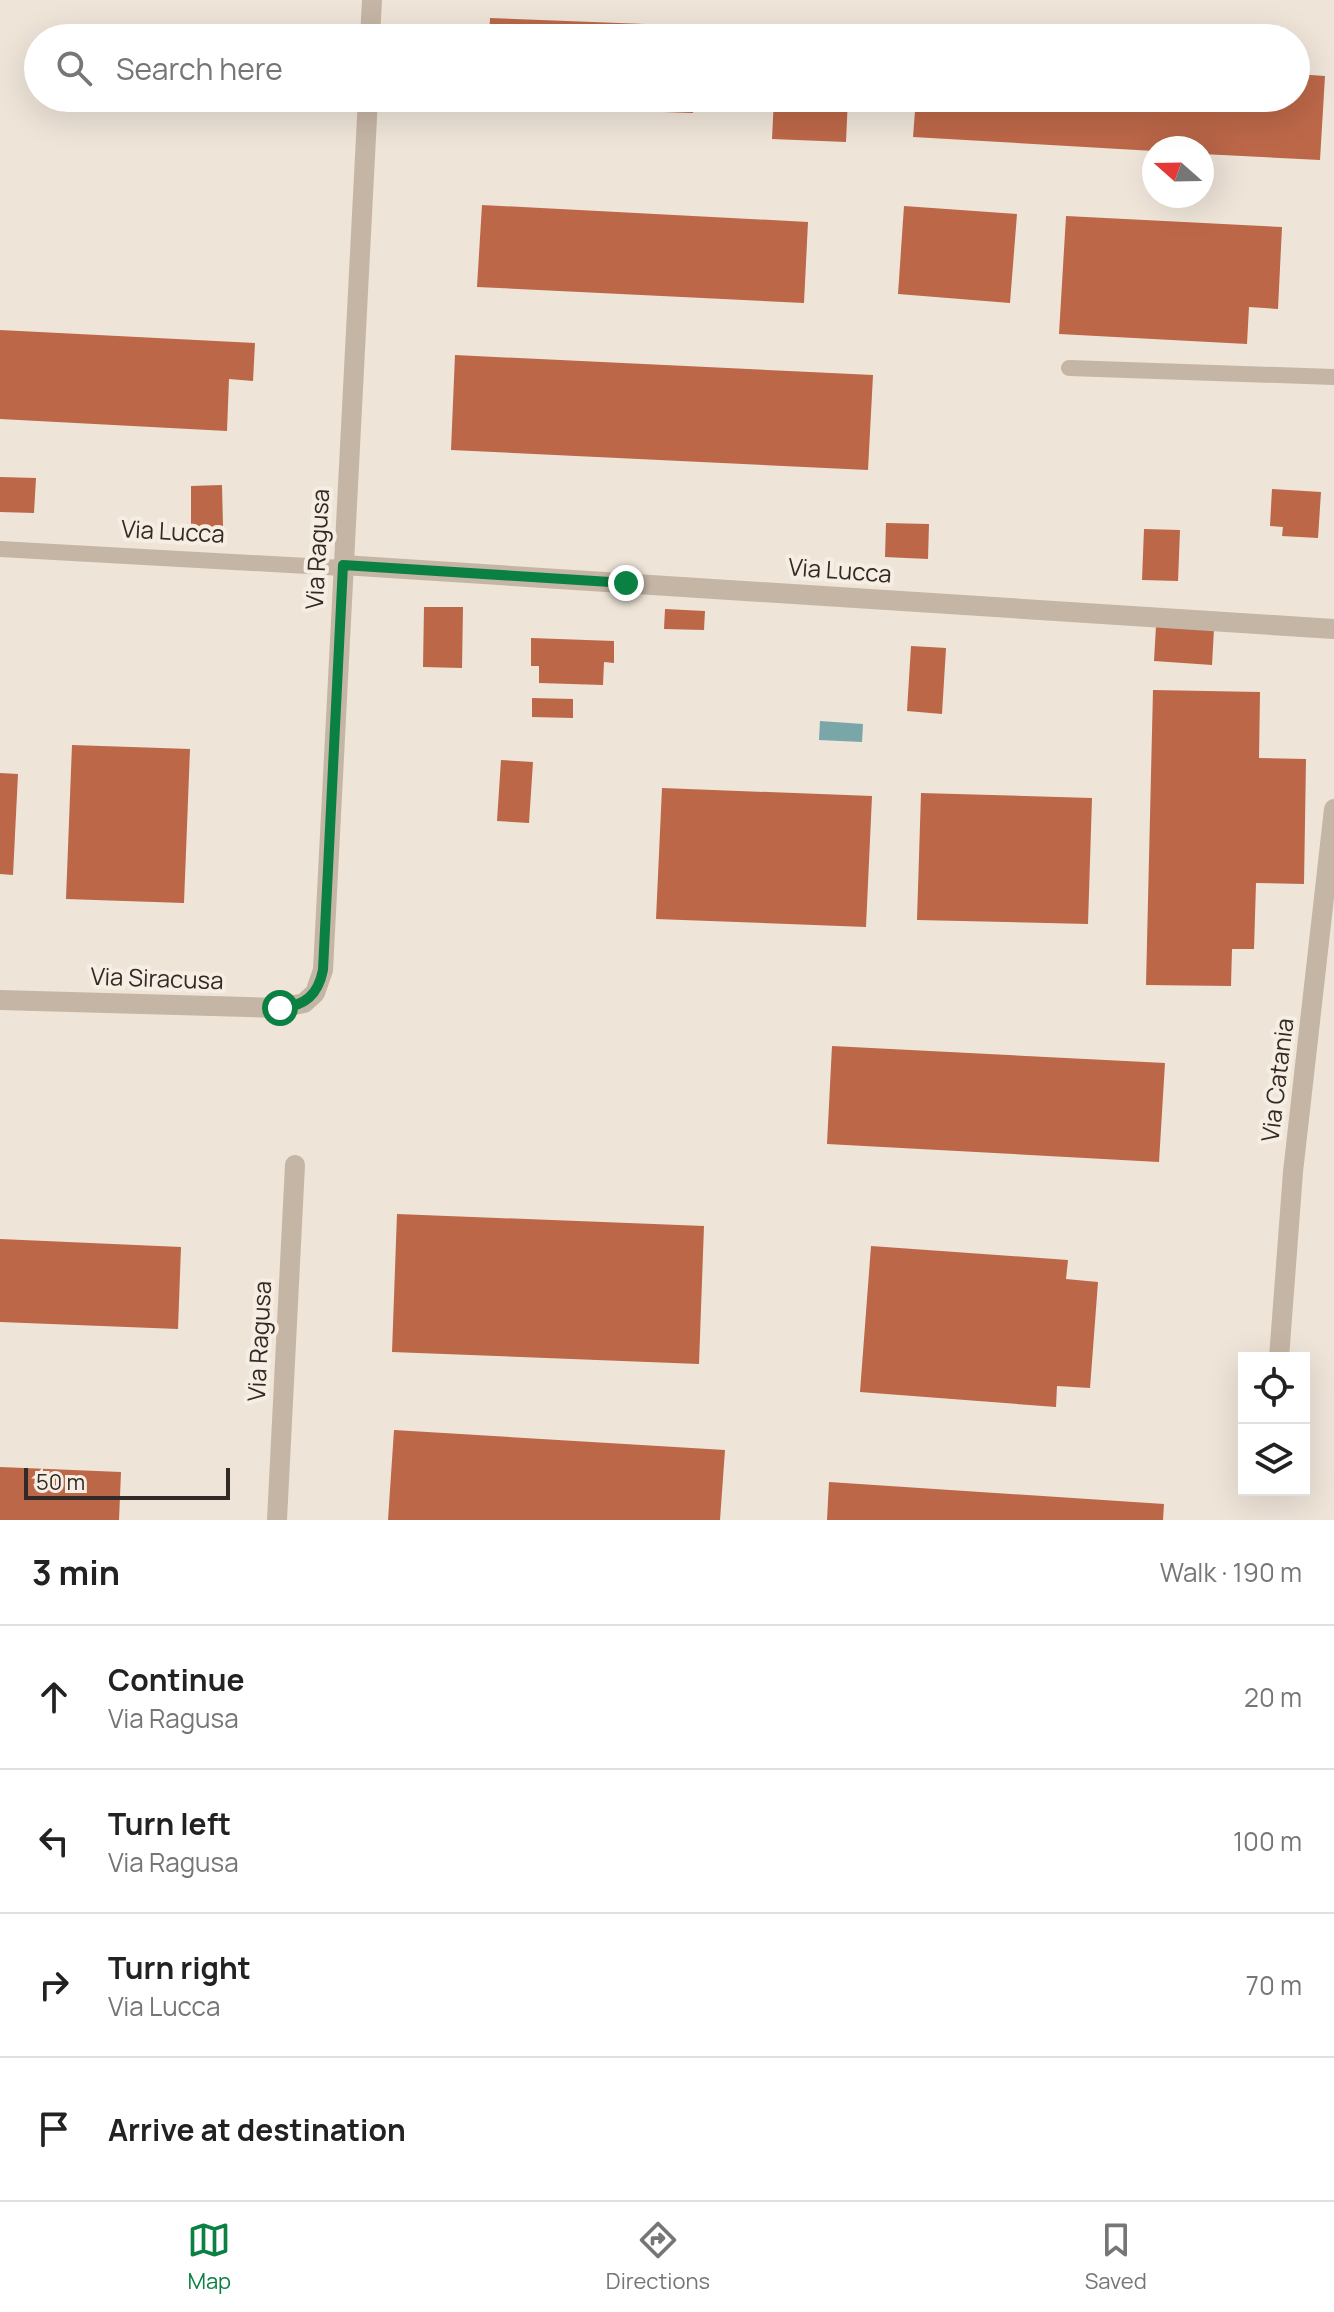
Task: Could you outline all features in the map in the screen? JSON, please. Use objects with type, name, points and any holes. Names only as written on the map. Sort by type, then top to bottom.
[{"type":"street","points":[[371,24],[372,0]]},
{"type":"street","name":"Via Ragusa","points":[[310,999],[323,970],[367,112]]},
{"type":"street","name":"Via Lucca","points":[[343,566],[1334,629]]},
{"type":"street","name":"Via Catania","points":[[1279,1352],[1293,1172],[1334,809]]},
{"type":"street","name":"Via Siracusa","points":[[0,1000],[280,1008],[298,1006],[310,999]]},
{"type":"street","name":"Via Ragusa","points":[[277,1520],[295,1165]]},
{"type":"lane","points":[[1069,368],[1334,377]]},
{"type":"lane","name":"Via Lucca","points":[[0,549],[343,566]]},
{"type":"water","points":[[820,721],[863,724],[862,742],[819,740]]},
{"type":"building","points":[[490,18],[645,24],[490,24]]},
{"type":"building","points":[[1310,75],[1325,76],[1320,160],[1214,155],[1214,136],[1142,136],[1142,150],[913,137],[915,112],[1310,112]]},
{"type":"building","points":[[773,112],[847,112],[846,142],[772,139]]},
{"type":"building","points":[[482,205],[808,222],[804,303],[477,287]]},
{"type":"building","points":[[904,206],[1017,214],[1010,303],[898,294]]},
{"type":"building","points":[[1066,216],[1282,227],[1278,309],[1249,307],[1247,344],[1059,334]]},
{"type":"building","points":[[0,330],[255,343],[253,381],[229,379],[227,431],[0,419]]},
{"type":"building","points":[[455,355],[873,375],[868,470],[451,450]]},
{"type":"building","points":[[0,477],[36,478],[34,513],[0,512]]},
{"type":"building","points":[[222,485],[223,527],[191,527],[191,486]]},
{"type":"building","points":[[1272,489],[1321,492],[1318,538],[1282,536],[1283,527],[1270,526]]},
{"type":"building","points":[[886,523],[929,524],[928,559],[885,557]]},
{"type":"building","points":[[1144,529],[1180,530],[1178,581],[1142,580]]},
{"type":"building","points":[[424,607],[463,607],[462,668],[423,667]]},
{"type":"building","points":[[665,609],[705,611],[704,630],[664,629]]},
{"type":"building","points":[[1156,626],[1214,629],[1212,665],[1154,661]]},
{"type":"building","points":[[531,638],[614,641],[614,663],[604,662],[603,685],[539,683],[539,666],[531,666]]},
{"type":"building","points":[[911,646],[946,648],[942,714],[907,711]]},
{"type":"building","points":[[1153,690],[1260,692],[1259,758],[1306,759],[1304,884],[1256,883],[1254,949],[1232,949],[1231,986],[1146,985]]},
{"type":"building","points":[[532,698],[573,699],[573,718],[532,717]]},
{"type":"building","points":[[72,745],[190,749],[184,903],[66,899]]},
{"type":"building","points":[[501,760],[533,762],[529,823],[497,821]]},
{"type":"building","points":[[0,773],[18,774],[13,875],[0,874]]},
{"type":"building","points":[[662,788],[872,796],[866,927],[656,919]]},
{"type":"building","points":[[921,793],[1092,798],[1088,924],[917,920]]},
{"type":"building","points":[[832,1046],[1165,1063],[1159,1162],[827,1144]]},
{"type":"building","points":[[397,1214],[704,1226],[699,1364],[392,1352]]},
{"type":"building","points":[[0,1239],[181,1247],[178,1329],[0,1322]]},
{"type":"building","points":[[871,1246],[1068,1260],[1066,1279],[1098,1282],[1090,1388],[1057,1386],[1056,1407],[860,1392]]},
{"type":"building","points":[[394,1430],[725,1450],[720,1520],[388,1520]]},
{"type":"building","points":[[0,1467],[121,1472],[119,1520],[0,1520]]},
{"type":"building","points":[[829,1482],[1164,1504],[1163,1520],[827,1520]]},
{"type":"route","points":[[280,1008],[298,1006],[310,999],[323,970],[343,565],[626,583]]}]
